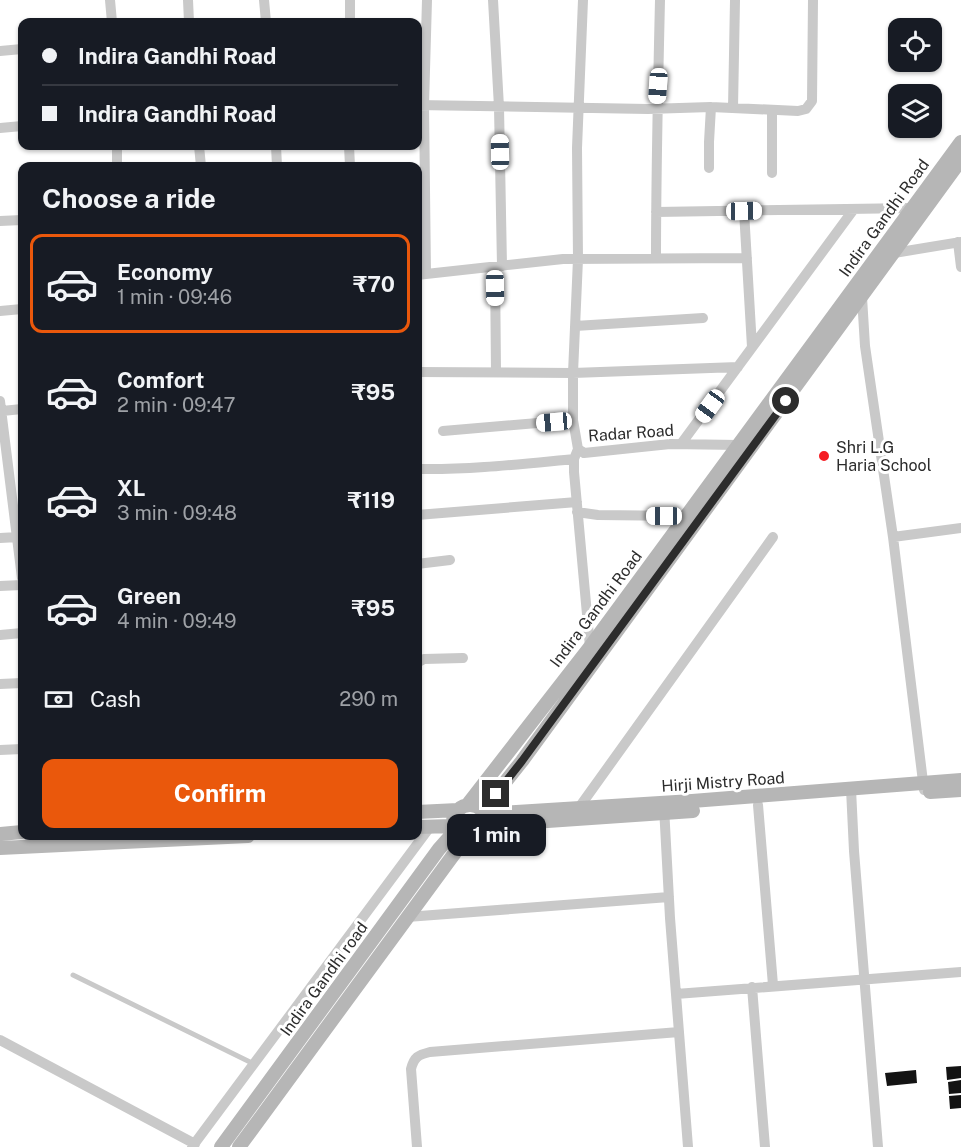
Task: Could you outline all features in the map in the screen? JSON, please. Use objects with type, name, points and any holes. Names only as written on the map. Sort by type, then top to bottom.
[{"type":"main road","name":"Indira Gandhi Road","points":[[486,816],[522,761],[857,293],[878,255],[913,208],[948,177],[961,142]]},
{"type":"main road","name":"Indira Gandhi Road","points":[[463,807],[590,647],[739,445],[857,293],[894,253],[961,160]]},
{"type":"main road","points":[[878,255],[894,253]]},
{"type":"main road","name":"Hirji Mistry Road","points":[[486,816],[578,808],[664,808],[852,794],[924,788],[961,780]]},
{"type":"main road","name":"Hirji Mistry Road","points":[[924,788],[961,790]]},
{"type":"main road","name":"Hirji Mistry Road","points":[[486,816],[758,805],[852,794]]},
{"type":"main road","points":[[422,811],[479,806],[486,816],[482,835],[477,838],[458,832],[423,827]]},
{"type":"main road","points":[[458,832],[454,814],[463,807]]},
{"type":"main road","points":[[0,834],[18,832]]},
{"type":"main road","name":"Indira Gandhi road","points":[[239,1147],[407,917],[458,832]]},
{"type":"main road","name":"Indira Gandhi road","points":[[221,1147],[439,849],[458,832]]},
{"type":"main road","points":[[0,848],[165,840]]},
{"type":"street","points":[[110,0],[112,18]]},
{"type":"street","points":[[188,0],[189,18]]},
{"type":"street","points":[[264,0],[266,18]]},
{"type":"street","points":[[350,0],[350,18]]},
{"type":"street","points":[[422,75],[427,0]]},
{"type":"street","points":[[493,0],[499,107],[499,267],[496,372]]},
{"type":"street","name":"Radar Road","points":[[584,0],[573,373],[576,454],[681,444],[739,445]]},
{"type":"street","points":[[656,258],[656,108],[660,64],[660,0]]},
{"type":"street","points":[[734,108],[735,0]]},
{"type":"street","points":[[422,105],[711,107],[798,111],[806,109],[812,101],[813,0]]},
{"type":"street","points":[[0,51],[18,50]]},
{"type":"street","points":[[709,168],[708,142],[711,107]]},
{"type":"street","points":[[772,110],[772,173]]},
{"type":"street","points":[[0,128],[18,126]]},
{"type":"street","points":[[656,212],[913,208]]},
{"type":"street","points":[[681,444],[854,209]]},
{"type":"street","points":[[744,211],[752,347]]},
{"type":"street","points":[[0,221],[18,220]]},
{"type":"street","points":[[894,253],[959,242],[961,267]]},
{"type":"street","points":[[422,274],[578,259],[747,258]]},
{"type":"street","points":[[857,293],[893,537],[924,788]]},
{"type":"street","points":[[0,311],[18,309]]},
{"type":"street","points":[[575,326],[703,318]]},
{"type":"street","points":[[422,372],[573,373],[738,367]]},
{"type":"street","points":[[0,538],[18,537],[18,506],[12,490],[2,438],[1,406],[18,408]]},
{"type":"street","points":[[443,431],[573,420]]},
{"type":"street","points":[[422,469],[448,470],[500,466],[576,454],[577,507],[590,647]]},
{"type":"street","points":[[0,492],[12,490]]},
{"type":"street","points":[[422,515],[577,507],[598,515],[687,516]]},
{"type":"street","points":[[893,537],[961,528]]},
{"type":"street","points":[[578,808],[773,537]]},
{"type":"street","points":[[422,563],[450,560]]},
{"type":"street","points":[[0,586],[18,585]]},
{"type":"street","points":[[0,635],[18,633]]},
{"type":"street","points":[[422,660],[463,658]]},
{"type":"street","points":[[0,684],[18,683]]},
{"type":"street","points":[[0,750],[18,749]]},
{"type":"street","points":[[852,794],[854,851],[878,1147]]},
{"type":"street","points":[[758,805],[773,985]]},
{"type":"street","points":[[664,808],[688,1147]]},
{"type":"street","points":[[0,1040],[193,1146],[414,840]]},
{"type":"street","points":[[407,917],[669,897]]},
{"type":"street","points":[[676,994],[961,972]]},
{"type":"street","points":[[752,987],[765,1147]]},
{"type":"street","points":[[417,1147],[411,1069],[414,1060],[419,1055],[430,1052],[679,1032]]},
{"type":"lane","points":[[73,975],[254,1064]]},
{"type":"building","points":[[961,1066],[961,1078],[947,1080],[946,1067]]},
{"type":"building","points":[[916,1070],[917,1083],[887,1086],[885,1073]]},
{"type":"building","points":[[961,1080],[961,1093],[949,1094],[948,1082]]},
{"type":"building","points":[[961,1095],[961,1108],[950,1109],[949,1096]]},
{"type":"place","name":"Shri L.G Haria School","points":[[824,456]]},
{"type":"route","points":[[496,794],[786,401]]}]
